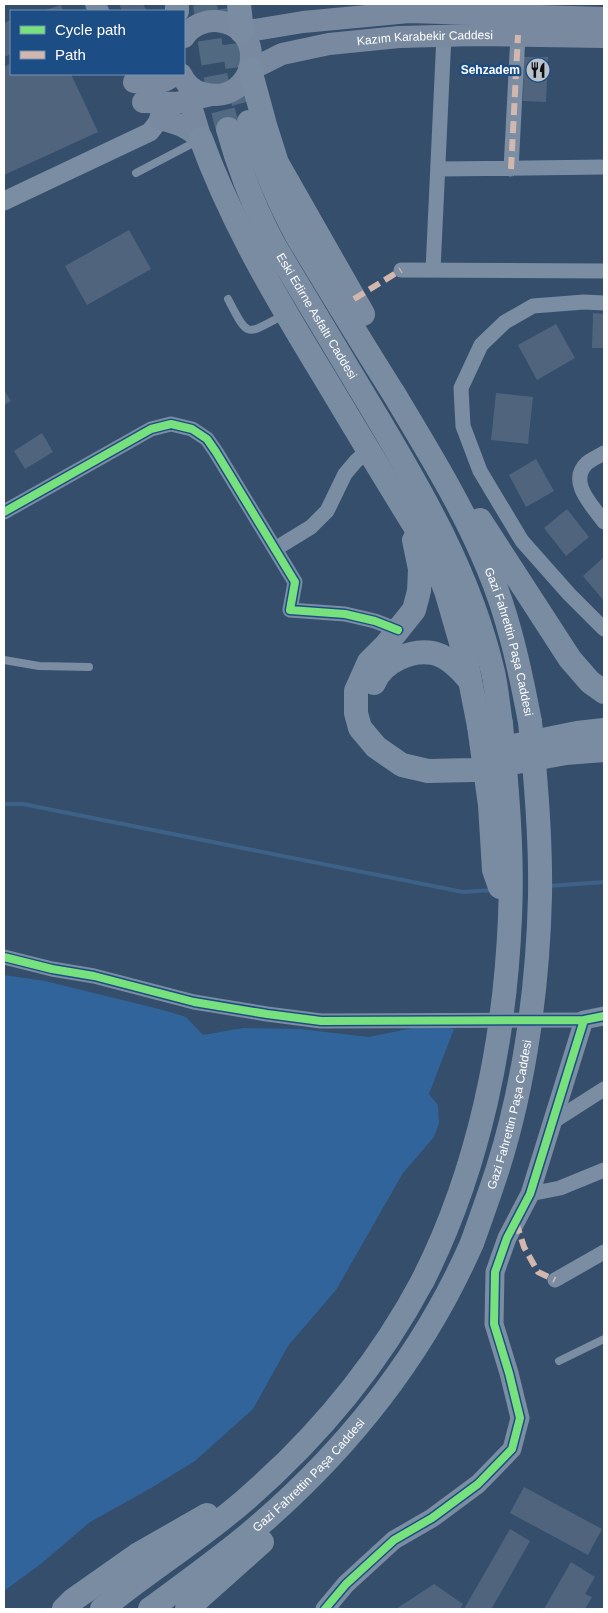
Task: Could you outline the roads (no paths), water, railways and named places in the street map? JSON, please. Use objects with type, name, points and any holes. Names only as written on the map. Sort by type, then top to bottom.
[{"type":"highway","points":[[239,4],[242,32]]},
{"type":"highway","points":[[250,70],[277,163],[384,351],[413,425]]},
{"type":"highway","name":"Eski Edirne Asfaltı Caddesi","points":[[422,494],[274,245],[257,213],[245,182],[238,125],[264,167],[288,221],[443,476]]},
{"type":"highway","points":[[201,140],[230,209],[274,294],[429,549],[446,591],[466,660],[470,681],[490,725]]},
{"type":"highway","points":[[443,476],[476,513],[570,659],[590,682],[604,692]]},
{"type":"highway","name":"Gazi Fahrettin Paşa Caddesi","points":[[150,1609],[255,1529],[293,1495],[335,1452],[385,1392],[418,1345],[450,1291],[472,1243],[499,1167],[508,1133],[526,1046],[538,943],[540,894],[537,808],[530,722],[512,640],[492,578],[477,542],[443,476]]},
{"type":"highway","name":"Gazi Fahrettin Paşa Caddesi","points":[[102,1609],[210,1528],[288,1462],[342,1402],[383,1347],[423,1280],[439,1248],[460,1197],[478,1134],[501,1014],[508,959],[510,916],[509,823],[490,725],[493,673],[475,614],[449,547],[422,494]]},
{"type":"highway","points":[[406,512],[420,569],[419,591],[414,610],[369,662],[356,691],[356,713],[360,728],[376,747],[402,765],[428,771],[473,770],[566,753],[604,750]]},
{"type":"highway","points":[[470,681],[458,668],[434,653],[406,655],[393,661],[378,674],[370,696],[371,715],[381,734],[392,744],[407,751],[447,757],[468,755],[576,733],[604,730]]},
{"type":"highway","points":[[187,1609],[266,1539],[304,1500],[335,1452]]},
{"type":"highway","points":[[64,1609],[73,1600],[137,1554],[267,1480]]},
{"type":"main road","name":"Kazım Karabekir Caddesi","points":[[242,32],[303,22],[410,12],[466,20],[518,35],[604,37]]},
{"type":"main road","name":"Kazım Karabekir Caddesi","points":[[250,70],[282,54],[329,44],[399,37],[466,20],[604,18]]},
{"type":"main road","points":[[136,86],[158,83],[170,78],[189,86],[224,94],[235,89],[244,81],[250,70],[252,60],[248,40],[242,32],[228,24],[213,21],[203,22],[193,27],[185,37]]},
{"type":"main road","points":[[136,86],[177,103],[189,86]]},
{"type":"main road","points":[[136,86],[160,119],[188,128],[201,140]]},
{"type":"main road","points":[[189,86],[201,140]]},
{"type":"street","points":[[434,270],[438,169],[466,20]]},
{"type":"street","points":[[511,169],[518,35]]},
{"type":"street","points":[[4,200],[150,132],[160,119]]},
{"type":"street","points":[[438,169],[604,167]]},
{"type":"street","points":[[401,270],[604,271]]},
{"type":"street","points":[[604,302],[534,306],[505,322],[480,345],[461,388],[463,426],[480,471],[522,541],[569,594],[604,629]]},
{"type":"street","points":[[4,512],[151,430],[171,424],[192,429],[207,438],[295,582],[290,610],[345,614],[375,621],[398,630]]},
{"type":"street","points":[[275,549],[311,527],[327,511],[345,474],[369,450]]},
{"type":"street","points":[[604,453],[588,462],[580,474],[580,482],[584,495],[604,522]]},
{"type":"street","points":[[4,957],[52,969],[94,976],[194,1002],[321,1021],[584,1020],[604,1016]]},
{"type":"street","points":[[325,1609],[346,1584],[394,1540],[432,1518],[478,1484],[512,1449],[520,1418],[494,1324],[495,1272],[507,1238],[530,1194],[554,1122],[584,1020]]},
{"type":"street","points":[[554,1122],[604,1089]]},
{"type":"street","points":[[530,1194],[560,1188],[604,1170]]},
{"type":"street","points":[[556,1280],[604,1252]]},
{"type":"lane","points":[[136,173],[201,140]]},
{"type":"lane","points":[[228,299],[242,325],[248,330],[254,330],[286,314]]},
{"type":"lane","points":[[4,660],[39,666],[89,667]]},
{"type":"lane","points":[[559,1361],[604,1339]]},
{"type":"waterway","points":[[4,804],[23,804],[463,892],[492,890]]},
{"type":"waterway","points":[[549,886],[604,882]]},
{"type":"tunnel","points":[[205,4],[214,66],[228,129]]},
{"type":"tunnel","points":[[229,8],[241,94],[249,122]]},
{"type":"place","name":"Sehzadem","points":[[538,70]]}]
